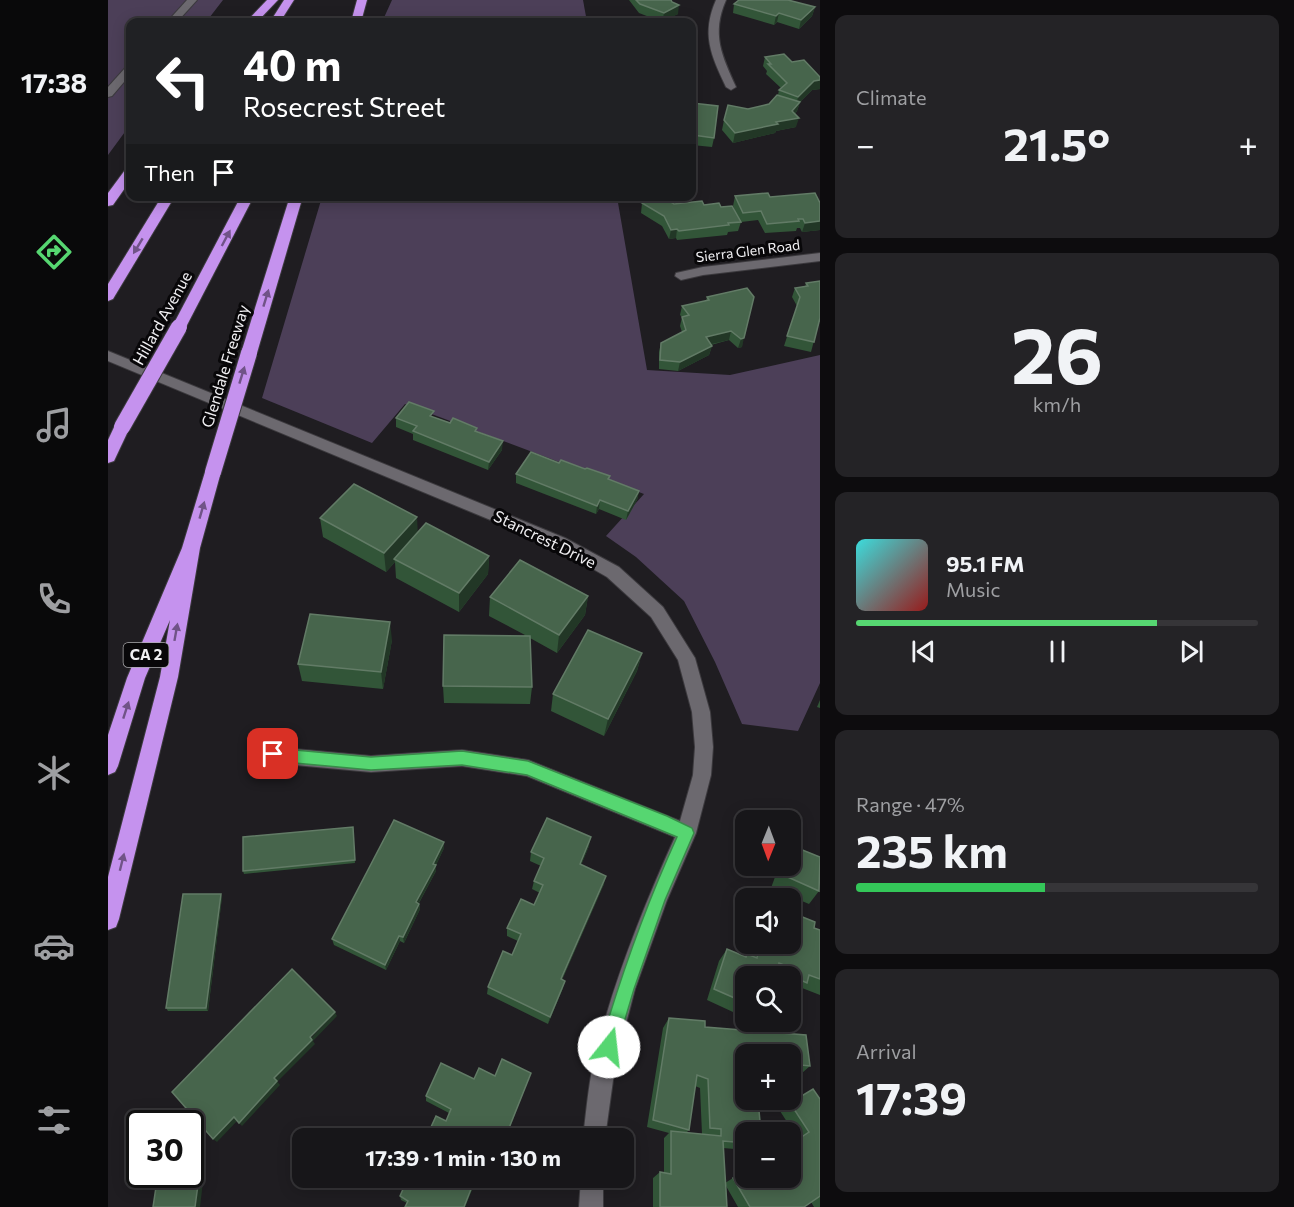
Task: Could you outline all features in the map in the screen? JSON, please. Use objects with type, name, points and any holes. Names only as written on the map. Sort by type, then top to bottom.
[{"type":"highway","points":[[255,18],[273,0]]},
{"type":"highway","points":[[278,18],[289,0]]},
{"type":"highway","points":[[351,18],[361,3]]},
{"type":"highway","points":[[357,18],[361,3]]},
{"type":"highway","points":[[108,202],[126,178]]},
{"type":"highway","points":[[108,296],[166,201]]},
{"type":"highway","name":"Hillard Avenue","points":[[108,457],[122,427],[245,201]]},
{"type":"highway","name":"Glendale Freeway","points":[[191,548],[295,201]]},
{"type":"highway","points":[[108,919],[169,678],[191,548]]},
{"type":"highway","name":"CA 2","points":[[108,766],[136,678],[191,548]]},
{"type":"street","points":[[176,18],[192,0]]},
{"type":"street","points":[[721,0],[713,14],[712,39],[731,87]]},
{"type":"street","points":[[108,94],[126,74]]},
{"type":"street","name":"Sierra Glen Road","points":[[681,276],[703,271],[820,257]]},
{"type":"street","name":"Stancrest Drive","points":[[108,356],[559,542],[613,572],[657,612],[686,658],[701,712],[704,747],[702,775],[686,833],[657,899],[625,989],[604,1066],[595,1128]]},
{"type":"street","points":[[273,754],[371,764],[462,758],[528,768],[686,833]]},
{"type":"street","points":[[591,1207],[592,1188]]},
{"type":"shaded area","points":[[108,0],[223,0],[209,18],[126,18],[126,130],[108,155]]},
{"type":"shaded area","points":[[392,0],[583,0],[586,18],[384,18]]},
{"type":"shaded area","points":[[321,201],[618,201],[647,370],[730,375],[820,355],[820,683],[798,731],[742,724],[715,662],[684,601],[636,557],[606,536],[644,494],[405,404],[372,443],[262,398]]},
{"type":"building","points":[[636,0],[671,0],[679,5],[664,13],[640,4]]},
{"type":"building","points":[[739,0],[788,0],[815,7],[801,20],[779,13],[776,16],[734,4]]},
{"type":"building","points":[[657,17],[681,18],[657,18]]},
{"type":"building","points":[[784,54],[792,62],[804,60],[820,77],[820,80],[814,81],[798,97],[779,90],[787,83],[768,64],[771,64],[765,57]]},
{"type":"building","points":[[777,95],[800,102],[792,111],[799,118],[735,133],[724,120],[728,105],[748,109],[769,104]]},
{"type":"building","points":[[696,103],[718,106],[714,138],[696,135]]},
{"type":"building","points":[[768,193],[770,197],[815,193],[820,203],[820,221],[805,223],[803,219],[798,219],[799,221],[767,224],[761,211],[743,213],[735,196]]},
{"type":"building","points":[[669,201],[674,204],[702,201],[704,205],[719,203],[721,207],[732,206],[741,222],[679,231],[671,230],[664,216],[642,203]]},
{"type":"building","points":[[820,281],[820,318],[814,342],[787,336],[800,297],[795,288],[808,286],[806,283]]},
{"type":"building","points":[[747,288],[754,297],[744,338],[741,339],[731,331],[706,337],[712,346],[680,362],[660,360],[661,343],[686,330],[682,317],[689,315],[682,306],[709,300],[707,297]]},
{"type":"building","points":[[409,402],[434,411],[430,416],[450,423],[453,418],[477,428],[475,431],[503,441],[489,462],[413,431],[417,426],[396,418]]},
{"type":"building","points":[[531,452],[559,463],[561,460],[610,476],[608,479],[639,491],[628,511],[600,500],[597,506],[516,474]]},
{"type":"building","points":[[354,484],[417,517],[384,553],[320,518]]},
{"type":"building","points":[[426,523],[489,556],[459,593],[394,559]]},
{"type":"building","points":[[520,560],[588,596],[559,635],[490,597]]},
{"type":"building","points":[[310,614],[390,622],[381,672],[298,664]]},
{"type":"building","points":[[588,630],[642,653],[608,719],[553,694]]},
{"type":"building","points":[[444,635],[530,636],[532,687],[443,686]]},
{"type":"building","points":[[547,818],[591,837],[580,864],[606,876],[561,979],[565,981],[550,1017],[488,987],[503,951],[512,955],[521,934],[507,928],[521,899],[534,905],[543,885],[534,881],[544,858],[531,852]]},
{"type":"building","points":[[394,820],[444,842],[433,864],[436,865],[416,902],[419,904],[403,937],[399,936],[385,965],[332,939]]},
{"type":"building","points":[[353,827],[355,860],[243,871],[243,837]]},
{"type":"building","points":[[801,849],[820,857],[819,891],[785,876],[801,876]]},
{"type":"building","points":[[183,894],[221,894],[206,1008],[166,1008]]},
{"type":"building","points":[[801,916],[815,922],[814,928],[820,930],[820,979],[809,975],[807,983],[801,980],[801,966],[784,966],[779,963],[778,966],[735,966],[735,998],[714,989],[727,949],[735,954],[746,957],[747,954],[757,958],[758,954],[801,954]]},
{"type":"building","points":[[292,969],[335,1012],[310,1037],[312,1040],[274,1078],[277,1081],[239,1123],[234,1117],[213,1139],[204,1129],[204,1110],[188,1110],[172,1092]]},
{"type":"building","points":[[669,1018],[705,1021],[705,1027],[735,1029],[735,1032],[806,1035],[810,1066],[801,1065],[801,1044],[735,1044],[735,1110],[759,1110],[760,1122],[735,1122],[735,1142],[723,1141],[727,1207],[660,1207],[660,1172],[671,1174],[671,1131],[721,1136],[721,1129],[710,1128],[708,1079],[697,1075],[689,1130],[653,1120]]},
{"type":"building","points":[[502,1059],[531,1073],[509,1128],[431,1128],[436,1116],[446,1121],[451,1109],[426,1096],[441,1063],[474,1079],[479,1068],[495,1076]]},
{"type":"building","points":[[813,1089],[820,1099],[820,1196],[804,1207],[750,1207],[739,1188],[801,1188],[801,1137],[809,1132],[795,1110],[801,1110],[801,1096]]},
{"type":"building","points":[[156,1188],[198,1188],[195,1207],[153,1207]]},
{"type":"building","points":[[404,1188],[471,1188],[464,1207],[405,1207],[408,1201],[400,1196]]},
{"type":"route","points":[[273,754],[371,764],[462,758],[528,768],[686,833],[657,899],[625,989],[609,1047]]}]
